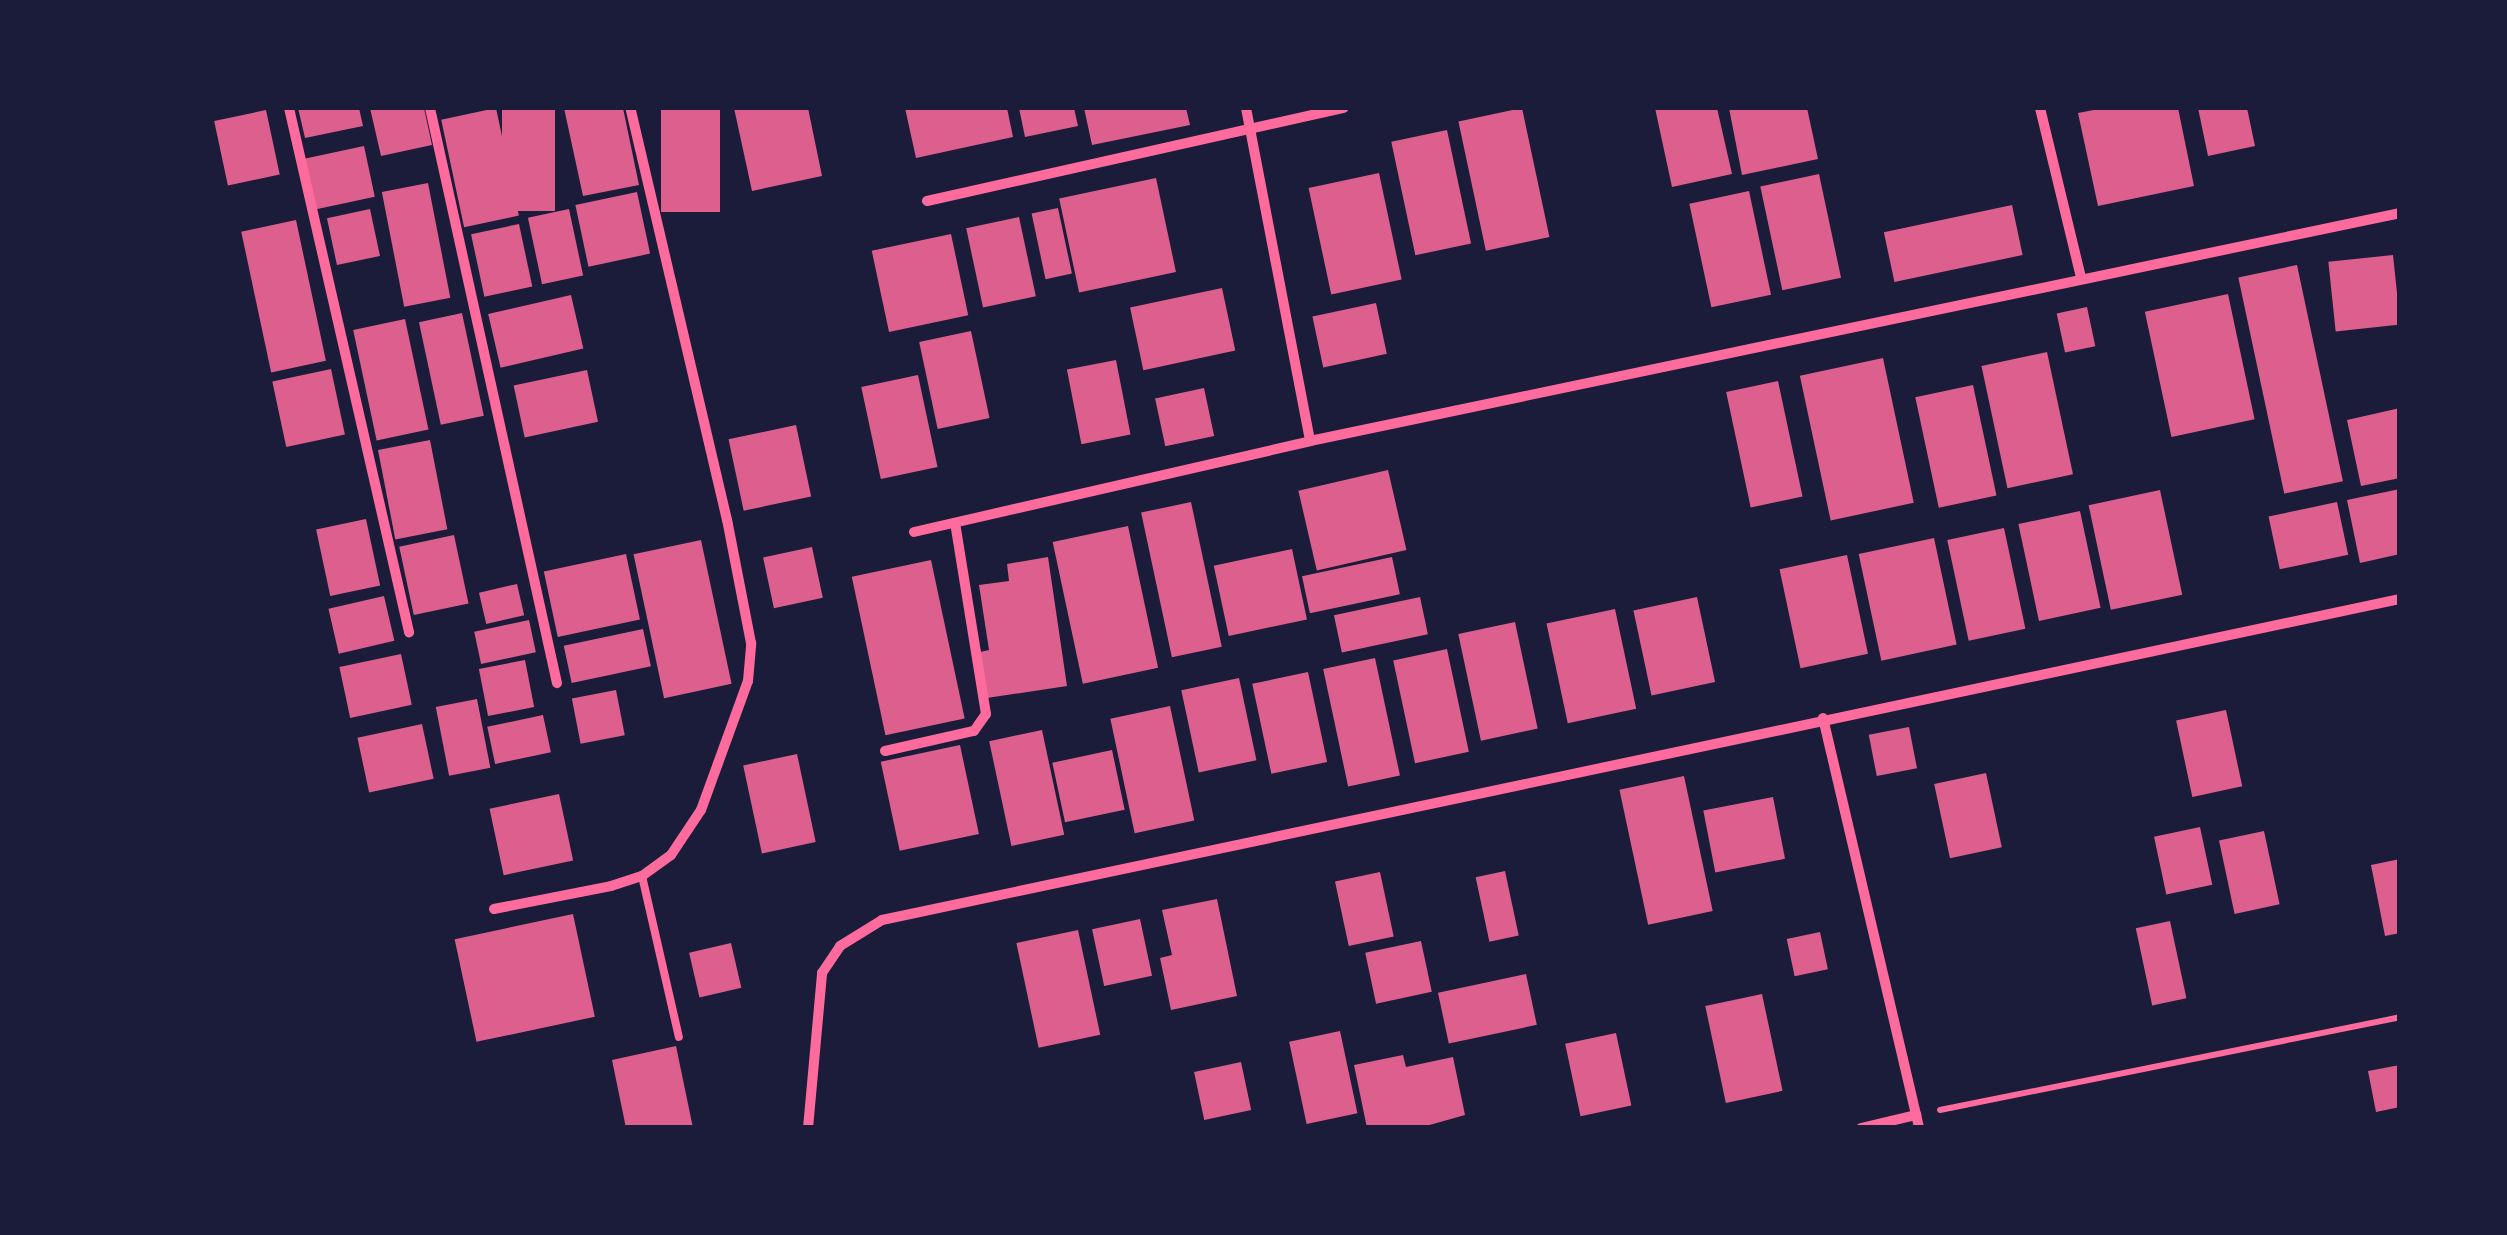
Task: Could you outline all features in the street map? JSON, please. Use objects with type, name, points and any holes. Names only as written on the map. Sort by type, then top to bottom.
[{"type":"street","points":[[288,108],[409,632]]},
{"type":"street","points":[[430,108],[557,683]]},
{"type":"street","points":[[494,909],[642,876],[671,855],[701,810],[748,681],[751,643],[630,108]]},
{"type":"street","points":[[1246,108],[1310,442]]},
{"type":"street","points":[[927,201],[1344,108]]},
{"type":"street","points":[[2040,108],[2081,278]]},
{"type":"street","points":[[914,532],[1310,442],[2400,213]]},
{"type":"street","points":[[885,751],[974,731],[986,714],[955,523]]},
{"type":"street","points":[[808,1128],[822,974],[840,946],[882,920],[2400,598]]},
{"type":"street","points":[[1824,718],[1918,1121],[1860,1128]]},
{"type":"lane","points":[[642,876],[680,1036]]},
{"type":"path","points":[[1918,1121],[2400,1017]]},
{"type":"building","points":[[298,108],[359,108],[363,126],[305,138]]},
{"type":"building","points":[[370,108],[424,108],[432,145],[381,156]]},
{"type":"building","points":[[496,108],[519,216],[464,227],[441,120]]},
{"type":"building","points":[[502,108],[555,108],[555,211],[502,211]]},
{"type":"building","points":[[564,108],[623,108],[639,185],[583,196]]},
{"type":"building","points":[[661,108],[720,108],[720,212],[661,212]]},
{"type":"building","points":[[734,108],[808,108],[822,176],[752,191]]},
{"type":"building","points":[[905,108],[1007,108],[1013,137],[916,158]]},
{"type":"building","points":[[1019,108],[1074,108],[1078,126],[1025,137]]},
{"type":"building","points":[[1084,108],[1186,108],[1190,125],[1092,145]]},
{"type":"building","points":[[1522,108],[1549,237],[1486,251],[1458,122]]},
{"type":"building","points":[[1655,108],[1717,108],[1732,174],[1672,187]]},
{"type":"building","points":[[1729,108],[1807,108],[1818,159],[1742,175]]},
{"type":"building","points":[[2104,108],[2178,108],[2194,186],[2098,206],[2078,113]]},
{"type":"building","points":[[2198,108],[2247,108],[2255,146],[2208,156]]},
{"type":"building","points":[[266,110],[280,175],[228,186],[214,121]]},
{"type":"building","points":[[1447,130],[1471,243],[1415,255],[1391,142]]},
{"type":"building","points":[[364,146],[375,197],[315,210],[304,159]]},
{"type":"building","points":[[1379,173],[1402,280],[1331,295],[1309,188]]},
{"type":"building","points":[[1819,174],[1841,278],[1782,290],[1760,186]]},
{"type":"building","points":[[1156,178],[1176,272],[1079,292],[1059,199]]},
{"type":"building","points":[[428,183],[450,298],[404,307],[382,192]]},
{"type":"building","points":[[1749,191],[1771,295],[1711,307],[1689,204]]},
{"type":"building","points":[[637,192],[650,254],[588,267],[575,205]]},
{"type":"building","points":[[2012,205],[2023,255],[1894,282],[1884,232]]},
{"type":"building","points":[[1058,208],[1072,274],[1046,279],[1032,214]]},
{"type":"building","points":[[370,209],[380,256],[337,265],[327,218]]},
{"type":"building","points":[[569,209],[583,276],[542,284],[528,218]]},
{"type":"building","points":[[1019,217],[1036,296],[983,307],[966,228]]},
{"type":"building","points":[[296,220],[326,361],[271,372],[241,232]]},
{"type":"building","points":[[519,224],[532,287],[484,297],[471,234]]},
{"type":"building","points":[[951,234],[968,315],[889,332],[872,251]]},
{"type":"building","points":[[2393,255],[2400,325],[2336,331],[2328,262]]},
{"type":"building","points":[[2297,265],[2343,481],[2284,494],[2238,277]]},
{"type":"building","points":[[1222,288],[1235,351],[1143,370],[1130,308]]},
{"type":"building","points":[[2228,294],[2255,419],[2171,437],[2145,312]]},
{"type":"building","points":[[571,295],[583,349],[501,368],[488,314]]},
{"type":"building","points":[[1376,303],[1387,354],[1323,367],[1312,317]]},
{"type":"building","points":[[2087,307],[2095,346],[2065,353],[2057,313]]},
{"type":"building","points":[[462,313],[484,416],[441,425],[419,322]]},
{"type":"building","points":[[405,319],[428,430],[377,441],[353,330]]},
{"type":"building","points":[[971,331],[990,418],[938,429],[919,342]]},
{"type":"building","points":[[2047,352],[2073,474],[2007,488],[1981,366]]},
{"type":"building","points":[[1883,358],[1914,503],[1831,520],[1800,376]]},
{"type":"building","points":[[1116,360],[1131,435],[1081,444],[1067,370]]},
{"type":"building","points":[[331,369],[345,435],[286,447],[272,381]]},
{"type":"building","points":[[587,370],[598,422],[525,437],[514,386]]},
{"type":"building","points":[[918,375],[938,467],[881,479],[861,387]]},
{"type":"building","points":[[1778,381],[1803,496],[1751,507],[1726,392]]},
{"type":"building","points":[[1973,385],[1996,496],[1939,508],[1915,397]]},
{"type":"building","points":[[1204,388],[1214,436],[1165,446],[1155,398]]},
{"type":"building","points":[[2400,408],[2400,478],[2361,486],[2347,420]]},
{"type":"building","points":[[796,425],[811,496],[744,511],[729,439]]},
{"type":"building","points":[[430,440],[447,529],[395,539],[378,450]]},
{"type":"building","points":[[1388,470],[1406,550],[1317,571],[1298,491]]},
{"type":"building","points":[[2400,489],[2400,554],[2360,563],[2347,500]]},
{"type":"building","points":[[2160,490],[2182,595],[2111,610],[2089,505]]},
{"type":"building","points":[[1191,502],[1222,647],[1172,657],[1141,513]]},
{"type":"building","points":[[2337,502],[2348,555],[2280,569],[2269,517]]},
{"type":"building","points":[[2080,511],[2101,608],[2039,621],[2018,524]]},
{"type":"building","points":[[366,519],[380,586],[330,596],[316,530]]},
{"type":"building","points":[[1128,526],[1158,668],[1083,684],[1053,542]]},
{"type":"building","points":[[2004,528],[2025,629],[1969,641],[1947,540]]},
{"type":"building","points":[[454,535],[469,603],[414,615],[399,547]]},
{"type":"building","points":[[1934,538],[1957,645],[1881,661],[1859,554]]},
{"type":"building","points":[[701,540],[732,684],[664,698],[634,554]]},
{"type":"building","points":[[812,547],[823,598],[774,608],[763,557]]},
{"type":"building","points":[[1292,549],[1307,619],[1229,636],[1214,566]]},
{"type":"building","points":[[626,554],[640,620],[558,637],[544,571]]},
{"type":"building","points":[[1847,555],[1868,654],[1801,668],[1780,569]]},
{"type":"building","points":[[1048,557],[1067,686],[987,698],[980,652],[989,650],[979,585],[1009,581],[1007,564]]},
{"type":"building","points":[[1392,557],[1400,594],[1310,613],[1302,576]]},
{"type":"building","points":[[931,560],[965,718],[885,735],[852,577]]},
{"type":"building","points":[[517,584],[524,615],[486,624],[479,593]]},
{"type":"building","points":[[384,596],[394,641],[339,654],[328,609]]},
{"type":"building","points":[[1420,597],[1428,634],[1342,652],[1334,615]]},
{"type":"building","points":[[1697,597],[1715,682],[1652,696],[1633,611]]},
{"type":"building","points":[[1615,609],[1636,709],[1568,723],[1547,624]]},
{"type":"building","points":[[529,620],[536,652],[481,664],[474,632]]},
{"type":"building","points":[[1515,622],[1538,729],[1481,741],[1458,634]]},
{"type":"building","points":[[643,629],[651,666],[572,683],[564,646]]},
{"type":"building","points":[[1447,649],[1469,752],[1415,763],[1393,660]]},
{"type":"building","points":[[401,654],[412,705],[350,718],[339,667]]},
{"type":"building","points":[[1375,658],[1400,775],[1348,786],[1323,669]]},
{"type":"building","points":[[525,660],[534,707],[488,716],[479,669]]},
{"type":"building","points":[[1308,672],[1327,762],[1271,774],[1252,684]]},
{"type":"building","points":[[1239,678],[1256,760],[1199,772],[1181,690]]},
{"type":"building","points":[[616,690],[625,735],[581,744],[572,699]]},
{"type":"building","points":[[477,699],[490,768],[449,776],[436,707]]},
{"type":"building","points":[[1170,706],[1194,820],[1135,833],[1110,719]]},
{"type":"building","points":[[2226,710],[2242,786],[2192,797],[2176,721]]},
{"type":"building","points":[[543,715],[551,752],[495,764],[487,727]]},
{"type":"building","points":[[422,724],[434,779],[369,792],[357,738]]},
{"type":"building","points":[[1909,727],[1917,768],[1877,776],[1869,735]]},
{"type":"building","points":[[1042,730],[1064,835],[1011,846],[989,741]]},
{"type":"building","points":[[960,745],[979,834],[900,851],[881,762]]},
{"type":"building","points":[[1112,750],[1125,810],[1065,822],[1052,763]]},
{"type":"building","points":[[797,754],[816,842],[762,853],[743,765]]},
{"type":"building","points":[[1986,773],[2002,847],[1950,858],[1934,784]]},
{"type":"building","points":[[1684,776],[1713,911],[1648,925],[1619,790]]},
{"type":"building","points":[[559,794],[573,861],[504,875],[490,809]]},
{"type":"building","points":[[1773,797],[1785,859],[1715,872],[1703,811]]},
{"type":"building","points":[[2200,827],[2212,885],[2166,894],[2154,837]]},
{"type":"building","points":[[2264,831],[2280,904],[2235,914],[2219,841]]},
{"type":"building","points":[[2400,859],[2400,933],[2385,936],[2371,865]]},
{"type":"building","points":[[1505,871],[1519,936],[1489,942],[1476,877]]},
{"type":"building","points":[[1380,872],[1394,937],[1349,946],[1335,882]]},
{"type":"building","points":[[1217,899],[1237,996],[1171,1010],[1160,958],[1172,955],[1162,910]]},
{"type":"building","points":[[573,914],[595,1017],[476,1042],[455,939]]},
{"type":"building","points":[[1140,919],[1152,976],[1104,986],[1092,929]]},
{"type":"building","points":[[2170,921],[2186,998],[2152,1006],[2136,928]]},
{"type":"building","points":[[1078,930],[1100,1035],[1039,1048],[1016,943]]},
{"type":"building","points":[[1820,932],[1828,969],[1795,976],[1787,939]]},
{"type":"building","points":[[1421,941],[1432,992],[1376,1004],[1365,953]]},
{"type":"building","points":[[731,943],[741,988],[699,997],[689,953]]},
{"type":"building","points":[[1526,974],[1537,1025],[1449,1044],[1438,993]]},
{"type":"building","points":[[1762,994],[1783,1091],[1726,1103],[1705,1006]]},
{"type":"building","points":[[1340,1031],[1357,1113],[1307,1124],[1289,1042]]},
{"type":"building","points":[[1616,1033],[1631,1105],[1581,1116],[1565,1044]]},
{"type":"building","points":[[676,1046],[693,1128],[626,1128],[612,1060]]},
{"type":"building","points":[[1403,1055],[1406,1067],[1453,1057],[1465,1115],[1419,1128],[1367,1128],[1354,1065]]},
{"type":"building","points":[[1241,1062],[1251,1110],[1204,1120],[1194,1072]]},
{"type":"building","points":[[2400,1065],[2400,1107],[2376,1112],[2368,1071]]}]
